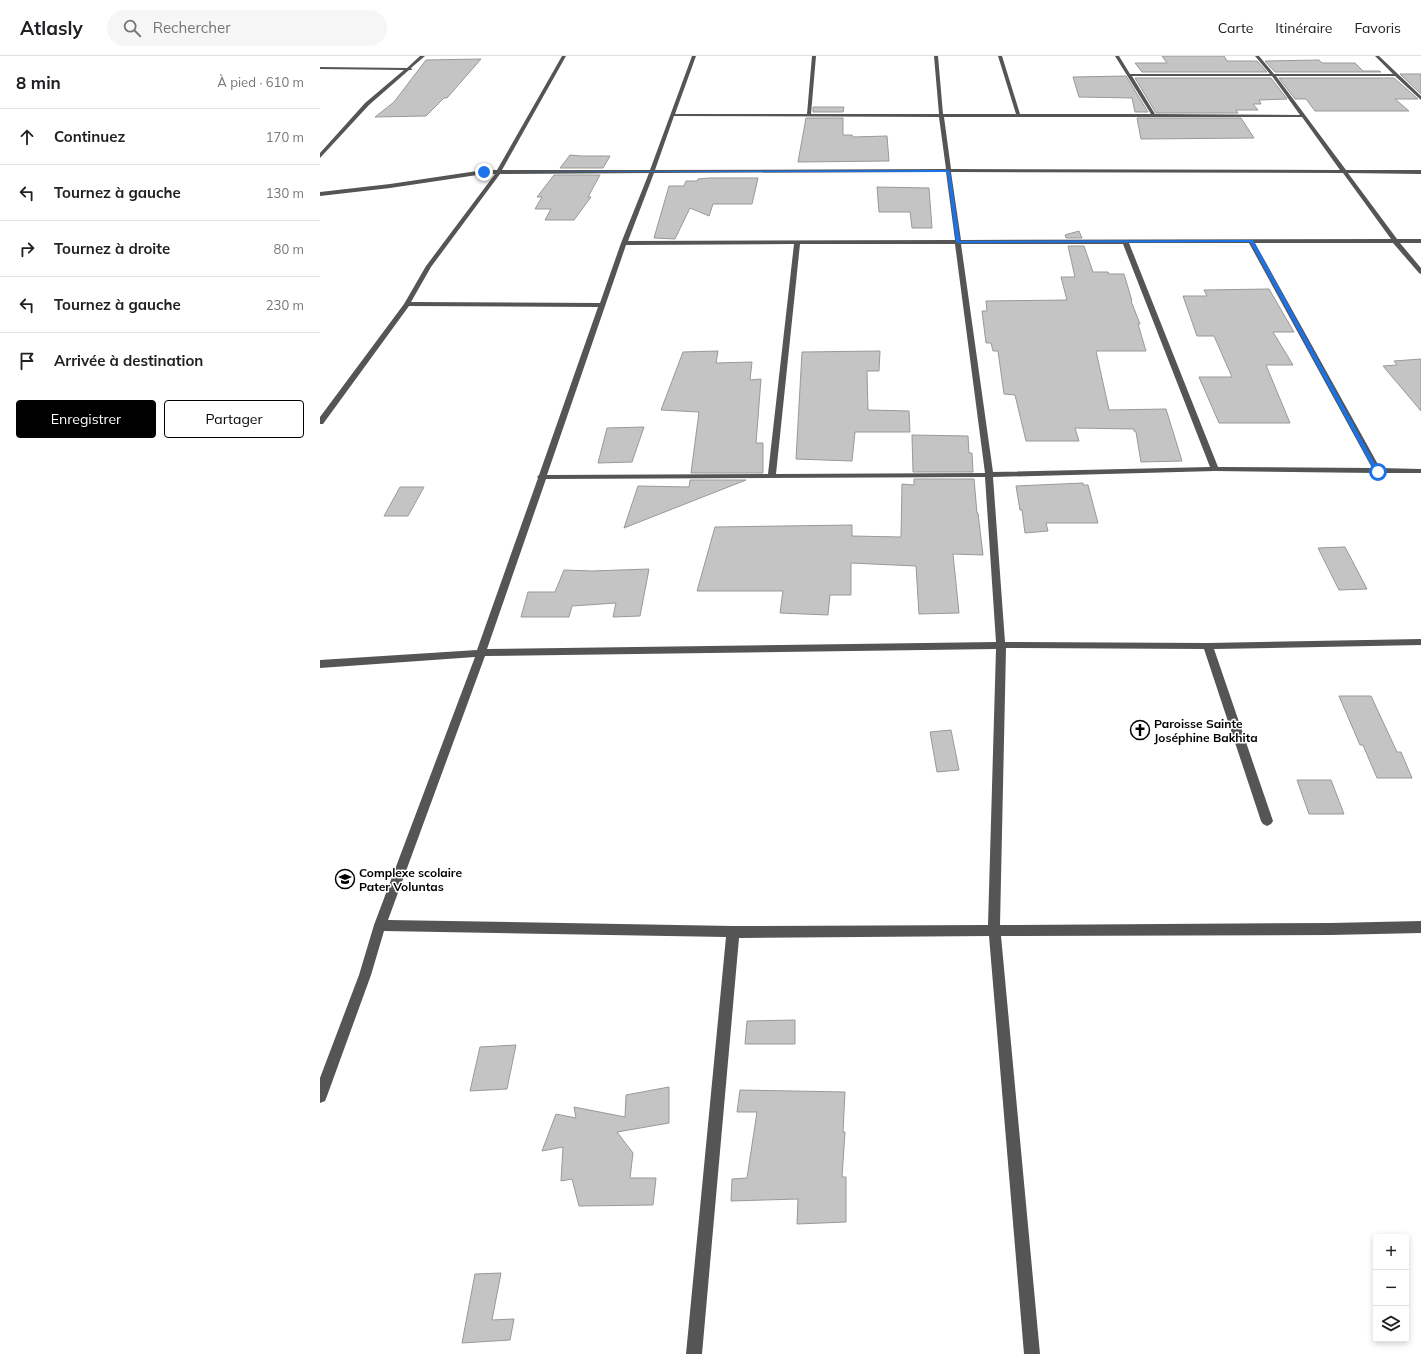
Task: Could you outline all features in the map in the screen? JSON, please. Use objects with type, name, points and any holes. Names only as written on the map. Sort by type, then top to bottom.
[{"type":"street","points":[[320,156],[368,104],[410,69],[422,56]]},
{"type":"street","points":[[320,422],[407,304],[428,267],[498,172],[564,56]]},
{"type":"street","points":[[320,1096],[365,975],[380,925],[481,653],[541,477],[624,243],[652,172],[694,56]]},
{"type":"street","points":[[809,115],[814,56]]},
{"type":"street","points":[[936,56],[948,171],[989,475],[1001,645],[994,930],[1032,1354]]},
{"type":"street","points":[[1000,56],[1018,114]]},
{"type":"street","points":[[1117,56],[1153,114]]},
{"type":"street","points":[[1257,56],[1274,76],[1395,241],[1421,272]]},
{"type":"street","points":[[1377,56],[1421,99]]},
{"type":"street","points":[[320,68],[410,69]]},
{"type":"street","points":[[1128,75],[1396,75]]},
{"type":"street","points":[[672,115],[1153,114],[1302,116]]},
{"type":"street","points":[[320,194],[390,186],[477,173],[498,172],[1095,170],[1421,172]]},
{"type":"street","points":[[1125,241],[1144,295],[1215,469]]},
{"type":"street","points":[[1251,241],[1378,472]]},
{"type":"street","points":[[624,243],[1421,241]]},
{"type":"street","points":[[772,476],[797,242]]},
{"type":"street","points":[[407,304],[602,305]]},
{"type":"street","points":[[541,477],[989,475],[1215,469],[1378,472],[1421,471]]},
{"type":"street","points":[[320,664],[481,653],[1001,645],[1208,646],[1421,642]]},
{"type":"street","points":[[1208,646],[1267,822]]},
{"type":"street","points":[[380,925],[733,932],[1331,929],[1421,927]]},
{"type":"street","points":[[694,1354],[733,932]]},
{"type":"building","points":[[1162,56],[1224,56],[1227,61],[1257,61],[1267,72],[1142,72],[1135,63],[1167,63]]},
{"type":"building","points":[[481,59],[447,98],[444,98],[426,116],[375,117],[394,102],[426,60]]},
{"type":"building","points":[[1319,60],[1322,63],[1355,63],[1363,71],[1381,72],[1275,72],[1265,61]]},
{"type":"building","points":[[1400,74],[1421,74],[1421,94]]},
{"type":"building","points":[[1126,76],[1148,112],[1135,112],[1132,98],[1079,97],[1073,77]]},
{"type":"building","points":[[1135,78],[1271,78],[1287,99],[1259,100],[1261,104],[1253,104],[1258,110],[1236,110],[1238,113],[1156,113]]},
{"type":"building","points":[[1279,78],[1394,78],[1418,99],[1395,99],[1409,111],[1315,111],[1306,99],[1295,99]]},
{"type":"building","points":[[813,107],[844,107],[843,112],[813,112]]},
{"type":"building","points":[[806,118],[843,118],[843,135],[852,135],[853,137],[887,136],[889,161],[798,162]]},
{"type":"building","points":[[1137,118],[1241,118],[1254,138],[1141,139]]},
{"type":"building","points":[[570,155],[610,156],[603,168],[560,168]]},
{"type":"building","points":[[554,175],[600,175],[588,197],[591,197],[574,220],[545,220],[551,209],[535,209],[542,197],[537,197]]},
{"type":"building","points":[[758,178],[752,204],[713,204],[709,216],[690,208],[675,239],[654,238],[669,186],[684,186],[686,181],[697,181],[698,179]]},
{"type":"building","points":[[877,187],[929,188],[932,228],[912,228],[910,212],[879,212]]},
{"type":"building","points":[[1079,231],[1082,238],[1066,238],[1065,235]]},
{"type":"building","points":[[1068,246],[1084,246],[1093,272],[1124,274],[1131,301],[1140,324],[1138,324],[1146,351],[1096,351],[1109,410],[1166,409],[1182,461],[1141,462],[1136,432],[1134,429],[1075,428],[1079,441],[1026,441],[1015,395],[1004,394],[998,351],[993,351],[991,343],[986,343],[982,311],[987,311],[986,301],[1067,300],[1061,277],[1075,277]]},
{"type":"building","points":[[1269,289],[1294,332],[1273,332],[1293,365],[1266,365],[1290,423],[1219,423],[1199,377],[1232,377],[1214,336],[1197,336],[1183,296],[1207,296],[1204,290]]},
{"type":"building","points":[[718,351],[716,363],[752,362],[750,380],[761,379],[756,443],[763,443],[763,473],[691,473],[699,412],[661,410],[683,352]]},
{"type":"building","points":[[880,351],[879,371],[867,371],[868,410],[909,411],[910,432],[855,432],[852,461],[796,459],[802,352]]},
{"type":"building","points":[[1421,359],[1421,411],[1383,366],[1397,365],[1394,361]]},
{"type":"building","points":[[644,427],[632,462],[598,463],[607,428]]},
{"type":"building","points":[[912,435],[968,436],[969,453],[972,453],[973,472],[913,472]]},
{"type":"building","points":[[914,479],[974,479],[983,555],[953,554],[959,613],[919,614],[916,566],[851,563],[851,595],[830,595],[828,615],[780,613],[783,591],[697,591],[715,527],[852,525],[852,536],[901,537],[902,484],[914,485]]},
{"type":"building","points":[[690,480],[746,480],[624,528],[638,486],[689,487]]},
{"type":"building","points":[[1083,483],[1083,485],[1088,485],[1098,523],[1046,523],[1048,531],[1025,533],[1022,510],[1020,510],[1016,486]]},
{"type":"building","points":[[400,487],[424,487],[408,516],[384,516]]},
{"type":"building","points":[[1345,547],[1367,589],[1339,590],[1318,548]]},
{"type":"building","points":[[649,569],[640,616],[613,617],[616,603],[572,606],[569,617],[521,617],[528,592],[555,592],[564,570],[592,571]]},
{"type":"building","points":[[1339,696],[1371,696],[1397,752],[1401,752],[1412,778],[1377,778],[1363,745],[1360,745]]},
{"type":"building","points":[[951,730],[959,770],[937,772],[930,732]]},
{"type":"building","points":[[1297,780],[1331,780],[1344,814],[1309,814]]},
{"type":"building","points":[[795,1020],[795,1044],[745,1044],[747,1021]]},
{"type":"building","points":[[516,1045],[507,1089],[470,1091],[480,1047]]},
{"type":"building","points":[[669,1087],[669,1123],[617,1132],[633,1153],[630,1178],[656,1178],[653,1205],[579,1206],[572,1179],[561,1181],[563,1147],[542,1151],[556,1114],[576,1118],[574,1107],[625,1117],[626,1095]]},
{"type":"building","points":[[740,1090],[845,1092],[843,1132],[845,1132],[842,1177],[846,1177],[846,1222],[797,1224],[798,1199],[731,1201],[732,1179],[747,1178],[757,1112],[737,1112]]},
{"type":"building","points":[[501,1273],[492,1320],[514,1319],[510,1340],[462,1343],[475,1274]]},
{"type":"place","name":"Paroisse Sainte Joséphine Bakhita","points":[[1140,730]]},
{"type":"place","name":"Complexe scolaire Pater Voluntas","points":[[345,879]]},
{"type":"route","points":[[484,172],[948,171],[958,242],[1251,241],[1378,472]]}]
